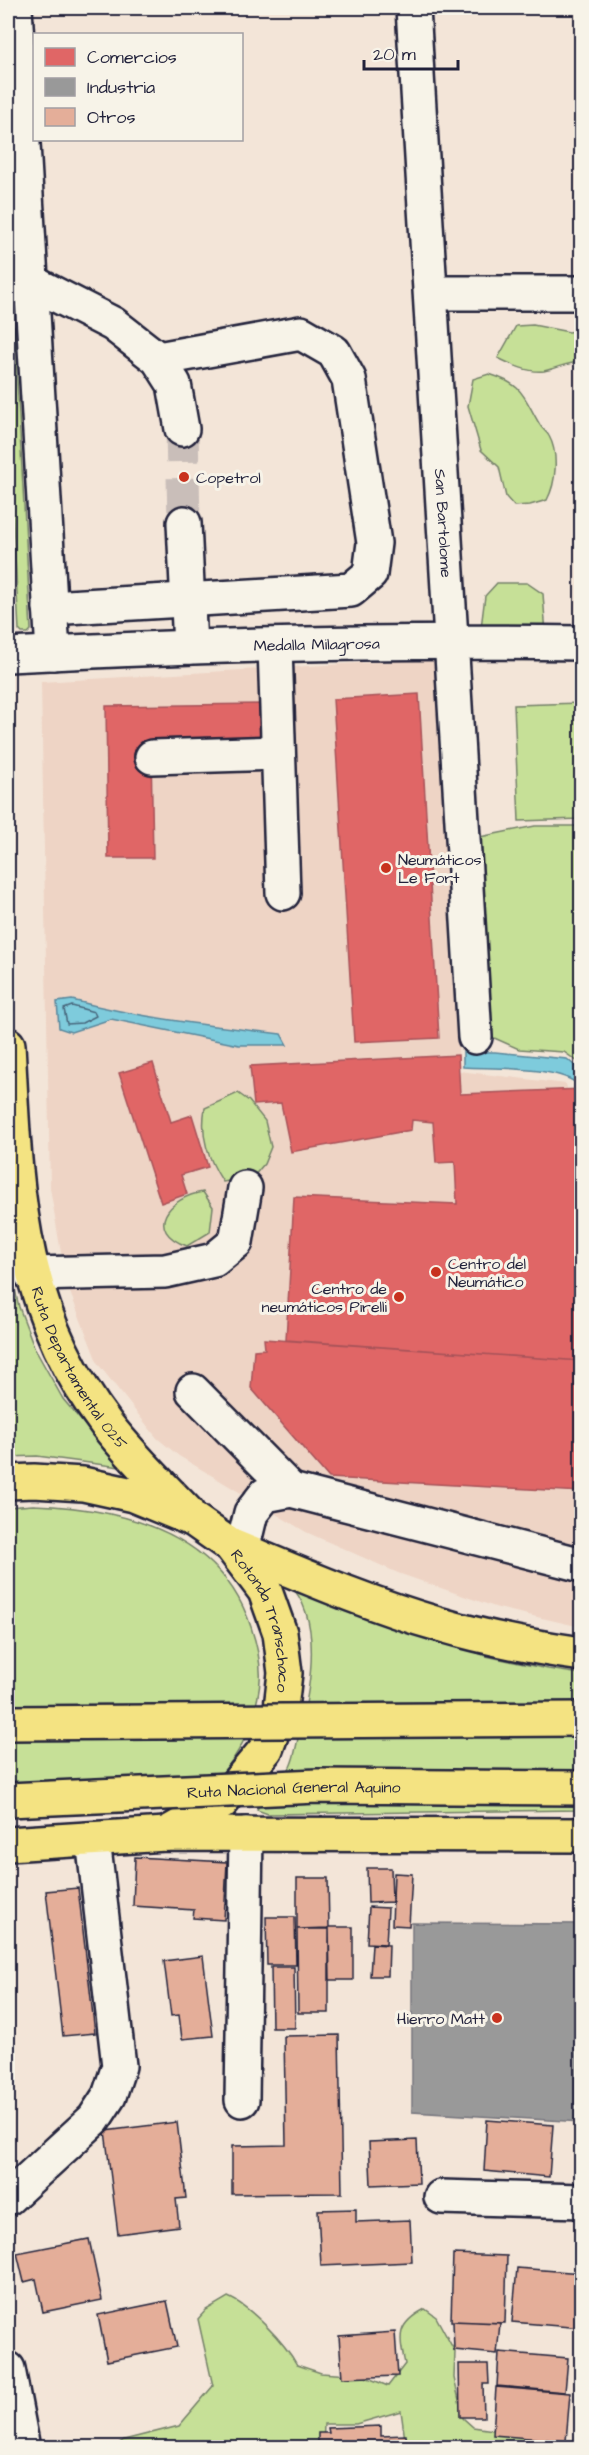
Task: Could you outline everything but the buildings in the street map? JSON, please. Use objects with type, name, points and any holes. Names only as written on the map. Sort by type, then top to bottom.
[{"type":"highway","name":"Ruta Departamental 025","points":[[8,1045],[15,1166],[21,1223],[32,1274],[50,1326],[76,1381],[108,1426],[194,1520]]},
{"type":"highway","name":"Rotonda Transchaco","points":[[8,1482],[34,1481],[83,1485],[133,1495],[194,1520],[236,1548],[265,1592],[280,1634],[285,1673],[281,1708],[266,1749],[221,1803],[166,1833],[8,1844]]},
{"type":"highway","points":[[236,1548],[346,1593],[438,1624],[521,1645],[582,1654]]},
{"type":"highway","points":[[8,1723],[582,1719]]},
{"type":"highway","name":"Ruta Nacional General Aquino","points":[[8,1800],[317,1786],[582,1788]]},
{"type":"highway","points":[[166,1833],[582,1834]]},
{"type":"street","points":[[15,8],[19,282],[53,652]]},
{"type":"street","name":"San Bartolome","points":[[413,8],[432,293],[475,1037]]},
{"type":"street","points":[[19,282],[113,324],[158,359],[174,384],[182,429]]},
{"type":"street","points":[[432,293],[582,293]]},
{"type":"street","points":[[50,608],[351,590],[370,574],[374,543],[349,379],[334,352],[302,333],[158,359]]},
{"type":"street","points":[[184,523],[190,647]]},
{"type":"street","name":"Medalla Milagrosa","points":[[8,655],[190,647],[451,641],[582,643]]},
{"type":"street","points":[[274,646],[283,893]]},
{"type":"street","points":[[152,758],[277,753]]},
{"type":"street","points":[[32,1274],[165,1271],[214,1260],[236,1242],[245,1188]]},
{"type":"street","points":[[193,1391],[291,1490]]},
{"type":"street","points":[[236,1548],[251,1513],[265,1495],[291,1490],[582,1564]]},
{"type":"street","points":[[242,2100],[246,1834]]},
{"type":"street","points":[[8,2198],[94,2119],[109,2096],[119,2066],[93,1839]]},
{"type":"street","points":[[441,2197],[582,2201]]},
{"type":"street","points":[[8,2369],[23,2448]]},
{"type":"shaded area","points":[[443,658],[459,1071],[566,1084],[581,1144],[581,1627],[498,1608],[398,1573],[306,1532],[179,1456],[157,1438],[98,1364],[66,1282],[50,1188],[41,682]]},
{"type":"green space","points":[[8,322],[14,326],[31,630],[28,633],[22,633],[19,630],[8,430]]},
{"type":"green space","points":[[533,325],[569,332],[581,330],[581,362],[544,371],[532,371],[498,358],[516,326]]},
{"type":"green space","points":[[489,374],[510,383],[522,393],[549,436],[554,451],[555,468],[553,485],[547,500],[530,505],[514,506],[506,497],[499,467],[481,450],[468,406],[473,379]]},
{"type":"green space","points":[[497,583],[527,583],[543,594],[546,634],[480,636],[485,596]]},
{"type":"green space","points":[[581,703],[581,819],[519,821],[514,705]]},
{"type":"green space","points":[[535,826],[581,826],[581,1064],[564,1052],[519,1049],[492,1037],[478,937],[476,887],[480,837]]},
{"type":"green space","points":[[238,1093],[249,1101],[265,1121],[271,1147],[264,1164],[253,1177],[223,1182],[206,1147],[205,1108]]},
{"type":"green space","points":[[203,1192],[213,1207],[210,1232],[187,1246],[166,1232],[164,1223],[166,1215],[171,1207],[180,1200]]},
{"type":"green space","points":[[8,1261],[19,1307],[35,1349],[63,1399],[120,1467],[37,1456],[8,1457]]},
{"type":"green space","points":[[33,1505],[100,1512],[133,1520],[164,1532],[192,1547],[216,1568],[236,1595],[251,1627],[258,1653],[260,1676],[257,1699],[247,1734],[234,1758],[217,1778],[195,1797],[170,1806],[146,1810],[8,1817],[8,1507]]},
{"type":"green space","points":[[289,1584],[486,1656],[581,1674],[581,1810],[268,1814],[257,1810],[263,1799],[290,1767],[303,1718],[310,1677],[310,1635],[307,1616],[300,1598]]},
{"type":"green space","points":[[228,2297],[246,2308],[266,2326],[297,2365],[321,2373],[363,2376],[388,2386],[405,2364],[401,2338],[404,2326],[425,2309],[436,2317],[455,2352],[454,2378],[463,2418],[473,2427],[514,2433],[540,2442],[582,2443],[581,2448],[406,2447],[401,2411],[356,2424],[324,2424],[323,2447],[112,2448],[124,2440],[179,2426],[213,2386],[198,2319],[206,2310]]},
{"type":"water","points":[[72,1000],[150,1017],[281,1034],[287,1045],[239,1045],[111,1019],[71,1032],[59,1028],[57,1002]]},
{"type":"water","points":[[463,1052],[495,1052],[567,1059],[581,1071],[581,1087],[558,1075],[525,1069],[463,1067]]},
{"type":"tunnel","points":[[182,429],[184,523]]},
{"type":"place","name":"Copetrol","points":[[184,477]]},
{"type":"place","name":"Neumáticos Le Fort","points":[[386,868]]},
{"type":"place","name":"Centro del Neumático","points":[[436,1272]]},
{"type":"place","name":"Centro de neumáticos Pirelli","points":[[399,1297]]},
{"type":"place","name":"Hierro Matt","points":[[497,2018]]}]
